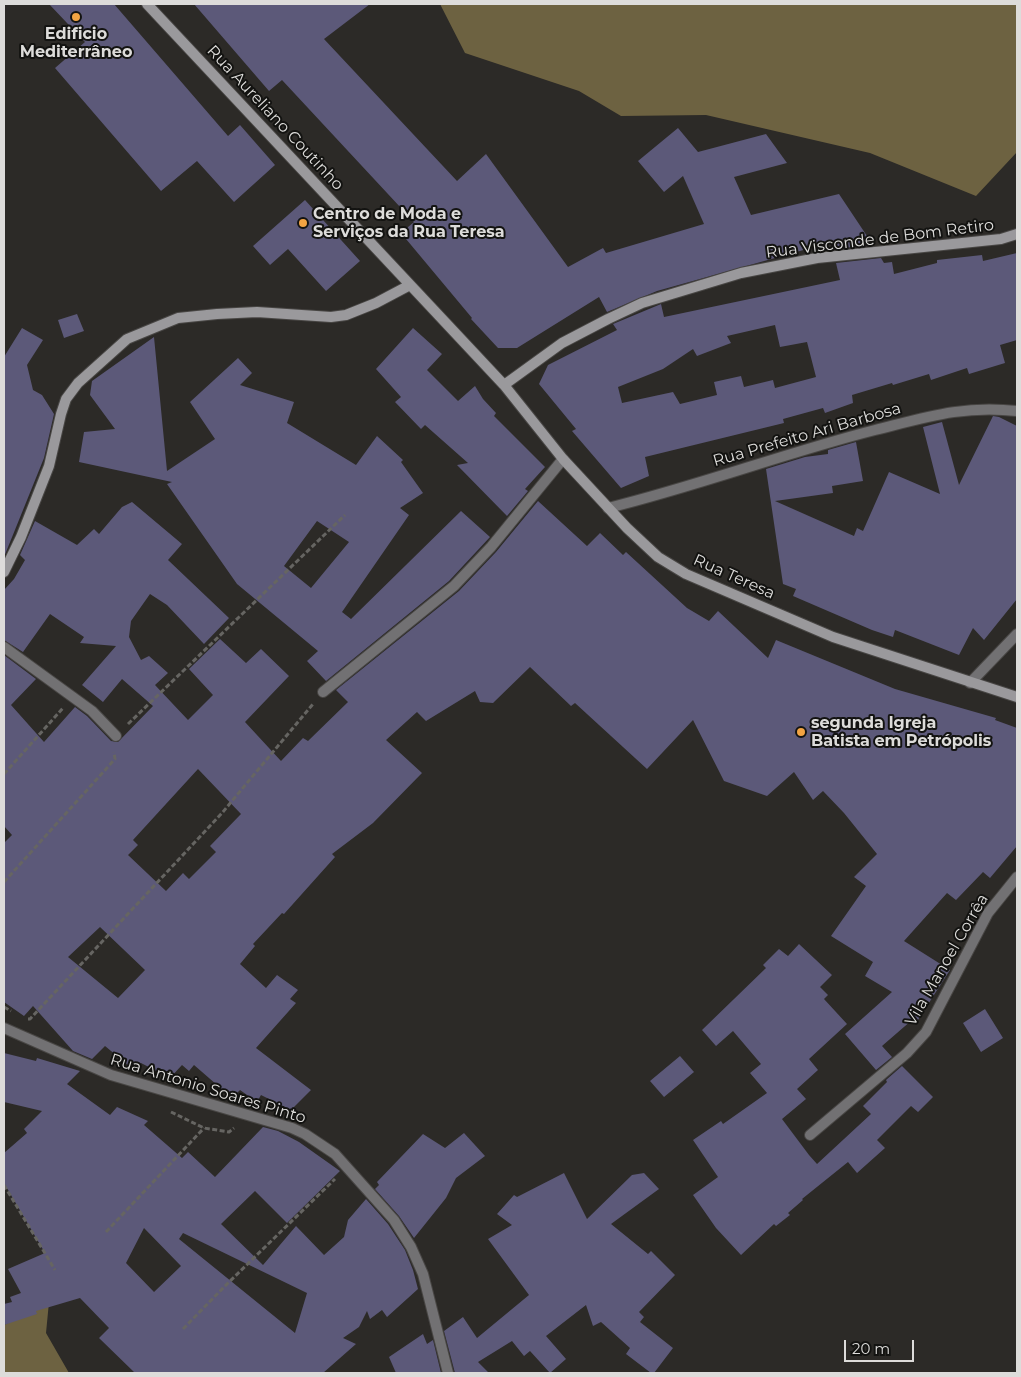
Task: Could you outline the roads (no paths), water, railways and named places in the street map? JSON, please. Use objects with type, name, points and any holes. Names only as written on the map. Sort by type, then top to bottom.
[{"type":"main road","name":"Rua Aureliano Coutinho","points":[[147,4],[504,385]]},
{"type":"main road","name":"Rua Visconde de Bom Retiro","points":[[504,385],[562,343],[608,319],[642,304],[741,272],[817,258],[1001,239],[1017,234]]},
{"type":"main road","points":[[4,572],[21,537],[49,466],[66,399],[78,383],[127,338],[178,318],[217,314],[257,312],[331,318],[346,315],[376,304],[410,285]]},
{"type":"main road","name":"Rua Teresa","points":[[504,385],[564,459],[608,508],[658,557],[686,574],[833,637],[1017,697]]},
{"type":"street","name":"Rua Prefeito Ari Barbosa","points":[[608,508],[658,496],[826,442],[947,412],[986,407],[1017,410]]},
{"type":"street","points":[[323,692],[454,586],[491,547],[564,459]]},
{"type":"street","points":[[970,682],[1017,634]]},
{"type":"street","points":[[4,647],[92,711],[116,736]]},
{"type":"street","name":"Vila Manoel Corrêa","points":[[810,1135],[907,1053],[926,1032],[988,913],[1017,877]]},
{"type":"street","name":"Rua Antonio Soares Pinto","points":[[4,1028],[110,1075],[305,1134],[335,1154],[394,1220],[411,1247],[423,1274],[448,1373]]},
{"type":"place","name":"Edificio Mediterrâneo","points":[[76,17]]},
{"type":"place","name":"Centro de Moda e Serviços da Rua Teresa","points":[[303,223]]},
{"type":"place","name":"segunda Igreja Batista em Petrópolis","points":[[801,732]]}]
